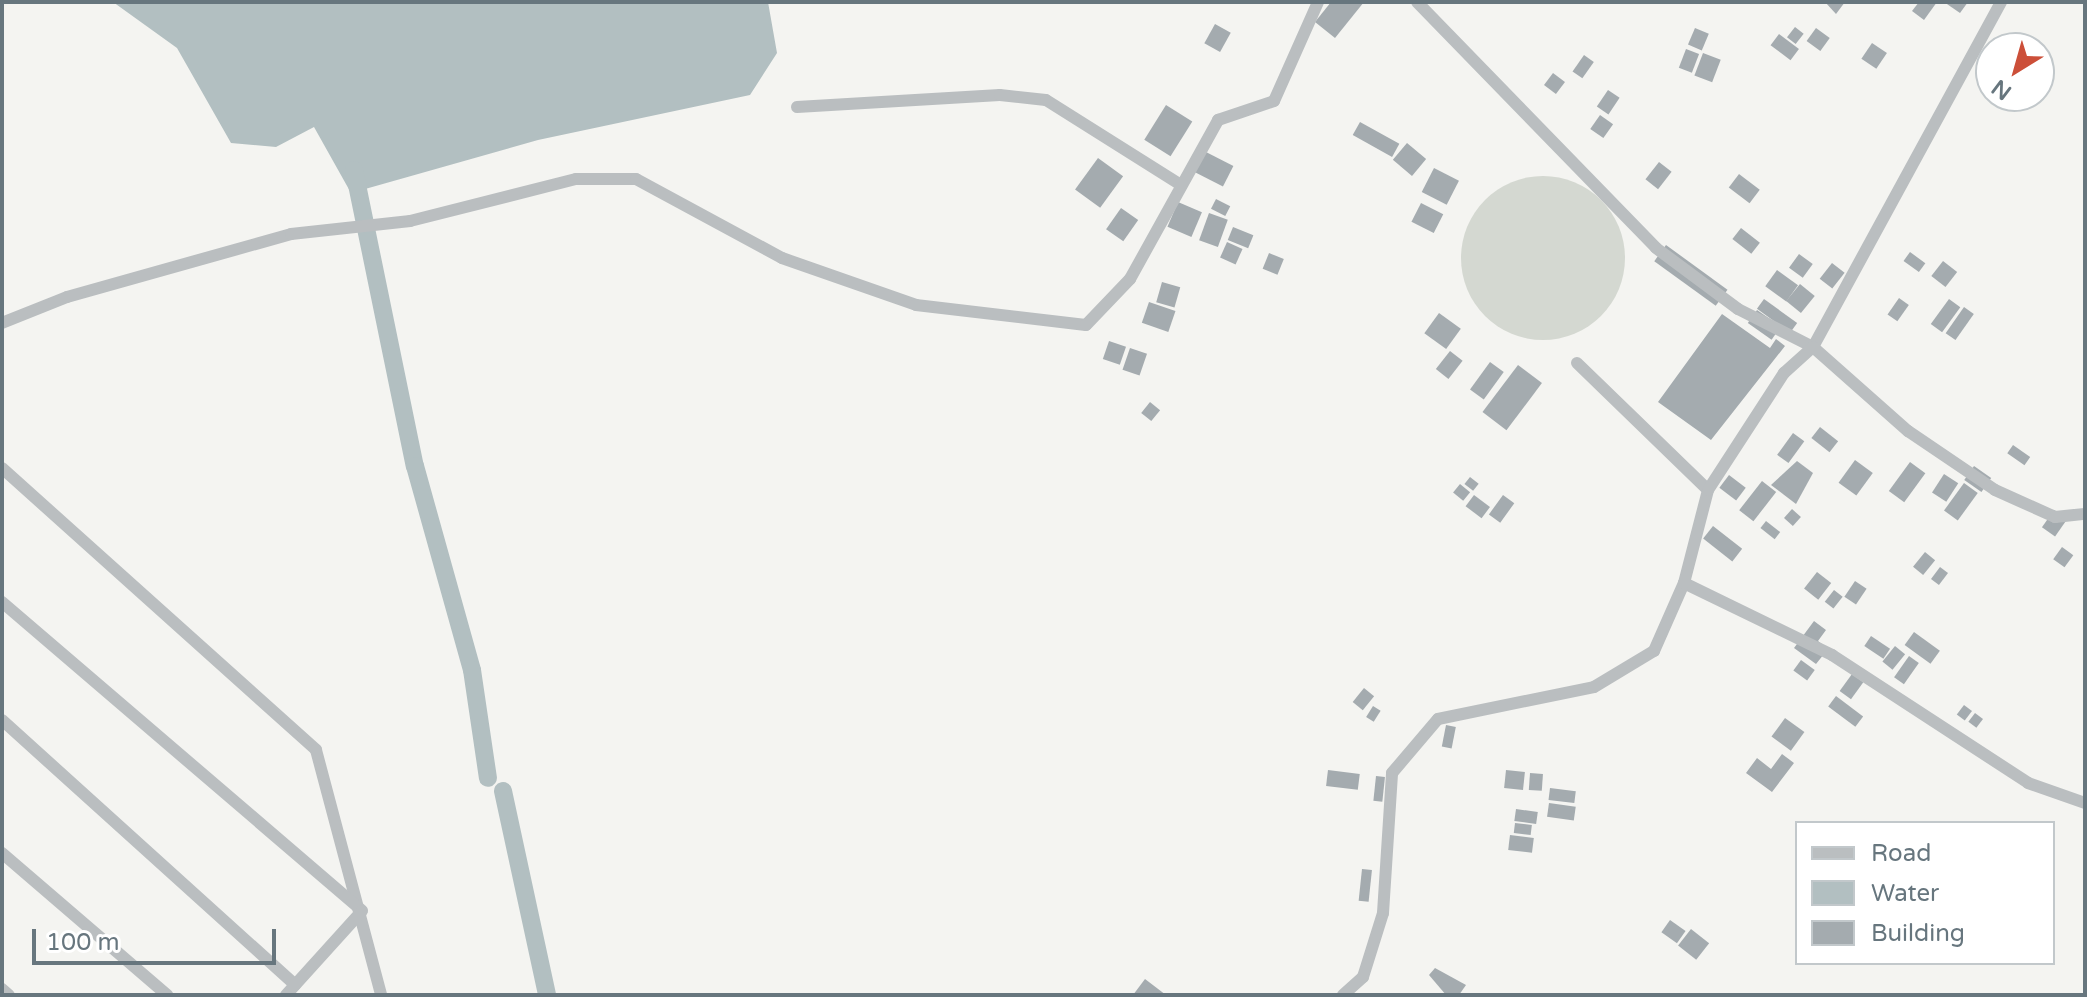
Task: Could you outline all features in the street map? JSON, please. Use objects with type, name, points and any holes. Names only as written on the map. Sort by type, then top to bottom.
[{"type":"street","points":[[2,323],[67,297],[291,234],[410,221],[576,179],[636,179],[782,258],[916,305],[1086,325],[1130,279],[1218,120],[1274,101],[1318,2]]},
{"type":"street","points":[[1417,2],[1656,248],[1738,309],[1813,347],[1908,431],[1995,490],[2055,517],[2085,514]]},
{"type":"street","points":[[1343,995],[1363,977],[1383,913],[1392,773],[1438,719],[1459,709],[1564,695],[1618,673],[1654,651],[1684,583],[1708,490],[1784,373],[1813,347],[2001,2]]},
{"type":"street","points":[[797,107],[1000,95],[1046,100],[1181,185]]},
{"type":"street","points":[[1577,363],[1708,490]]},
{"type":"street","points":[[2,468],[302,732],[316,750],[362,911],[381,995]]},
{"type":"street","points":[[1684,583],[1832,655],[2028,783],[2085,803]]},
{"type":"street","points":[[2,602],[362,911]]},
{"type":"street","points":[[2,720],[291,990],[362,911]]},
{"type":"street","points":[[2,853],[167,995]]},
{"type":"street","points":[[2,989],[9,995]]},
{"type":"shaded area","points":[[1543,176],[1574,183],[1601,200],[1618,227],[1625,258],[1618,289],[1601,316],[1574,333],[1543,340],[1512,333],[1485,316],[1468,289],[1461,258],[1468,227],[1485,200],[1512,183]]},
{"type":"water","points":[[113,2],[768,2],[777,53],[750,95],[538,140],[351,193],[314,127],[276,147],[231,143],[177,48]]},
{"type":"building","points":[[1331,2],[1364,2],[1335,38],[1315,22]]},
{"type":"building","points":[[1825,2],[1845,2],[1836,14]]},
{"type":"building","points":[[1919,2],[1937,2],[1924,20],[1912,11]]},
{"type":"building","points":[[1944,2],[1968,2],[1960,13]]},
{"type":"building","points":[[1215,24],[1231,33],[1220,52],[1204,43]]},
{"type":"building","points":[[1795,27],[1804,34],[1796,44],[1787,37]]},
{"type":"building","points":[[1695,28],[1709,34],[1702,50],[1688,45]]},
{"type":"building","points":[[1816,28],[1830,38],[1820,51],[1807,41]]},
{"type":"building","points":[[1779,34],[1799,49],[1791,60],[1771,45]]},
{"type":"building","points":[[1872,43],[1887,53],[1876,69],[1861,59]]},
{"type":"building","points":[[1686,49],[1699,54],[1692,73],[1679,68]]},
{"type":"building","points":[[1703,53],[1721,60],[1712,82],[1694,75]]},
{"type":"building","points":[[1584,55],[1594,62],[1582,78],[1573,71]]},
{"type":"building","points":[[1553,73],[1565,82],[1556,94],[1544,85]]},
{"type":"building","points":[[1608,90],[1620,98],[1608,114],[1597,107]]},
{"type":"building","points":[[1166,105],[1192,121],[1171,156],[1144,140]]},
{"type":"building","points":[[1600,115],[1613,124],[1603,138],[1590,129]]},
{"type":"building","points":[[1360,122],[1399,144],[1392,157],[1353,135]]},
{"type":"building","points":[[1407,143],[1426,159],[1412,176],[1393,160]]},
{"type":"building","points":[[1204,151],[1233,166],[1223,186],[1194,171]]},
{"type":"building","points":[[1098,158],[1123,176],[1100,208],[1075,190]]},
{"type":"building","points":[[1659,162],[1672,172],[1658,189],[1645,179]]},
{"type":"building","points":[[1434,168],[1459,181],[1447,205],[1422,192]]},
{"type":"building","points":[[1739,174],[1760,190],[1750,203],[1729,188]]},
{"type":"building","points":[[1216,199],[1230,206],[1225,216],[1211,209]]},
{"type":"building","points":[[1178,202],[1202,212],[1191,237],[1167,227]]},
{"type":"building","points":[[1421,203],[1443,214],[1434,233],[1411,222]]},
{"type":"building","points":[[1121,208],[1138,220],[1123,241],[1106,229]]},
{"type":"building","points":[[1209,213],[1228,220],[1218,247],[1199,240]]},
{"type":"building","points":[[1233,227],[1253,235],[1248,248],[1228,240]]},
{"type":"building","points":[[1741,228],[1760,243],[1751,254],[1732,239]]},
{"type":"building","points":[[1227,242],[1243,249],[1236,264],[1220,258]]},
{"type":"building","points":[[1666,245],[1727,290],[1716,306],[1654,261]]},
{"type":"building","points":[[1910,252],[1925,263],[1919,272],[1904,261]]},
{"type":"building","points":[[1269,253],[1284,259],[1277,275],[1263,269]]},
{"type":"building","points":[[1799,254],[1813,264],[1803,278],[1789,268]]},
{"type":"building","points":[[1943,261],[1957,272],[1945,287],[1931,276]]},
{"type":"building","points":[[1832,263],[1845,273],[1832,289],[1820,279]]},
{"type":"building","points":[[1777,270],[1798,285],[1786,301],[1765,286]]},
{"type":"building","points":[[1162,282],[1180,287],[1174,307],[1156,302]]},
{"type":"building","points":[[1800,284],[1815,296],[1801,313],[1786,301]]},
{"type":"building","points":[[1899,298],[1909,305],[1897,321],[1888,314]]},
{"type":"building","points":[[1764,299],[1797,323],[1790,333],[1757,309]]},
{"type":"building","points":[[1949,299],[1960,307],[1942,332],[1931,324]]},
{"type":"building","points":[[1149,302],[1175,311],[1168,332],[1142,323]]},
{"type":"building","points":[[1964,307],[1974,314],[1955,340],[1946,333]]},
{"type":"building","points":[[1757,310],[1781,327],[1772,340],[1748,323]]},
{"type":"building","points":[[1439,313],[1461,329],[1446,349],[1424,333]]},
{"type":"building","points":[[1722,314],[1770,348],[1776,339],[1785,346],[1711,440],[1658,402]]},
{"type":"building","points":[[1109,341],[1126,347],[1120,365],[1103,359]]},
{"type":"building","points":[[1130,348],[1147,354],[1140,376],[1123,370]]},
{"type":"building","points":[[1450,351],[1463,361],[1448,379],[1436,369]]},
{"type":"building","points":[[1490,362],[1504,372],[1484,399],[1470,390]]},
{"type":"building","points":[[1518,365],[1542,383],[1506,430],[1482,412]]},
{"type":"building","points":[[1150,402],[1160,410],[1151,421],[1141,413]]},
{"type":"building","points":[[1820,427],[1838,441],[1830,452],[1811,438]]},
{"type":"building","points":[[1793,433],[1804,441],[1788,463],[1777,455]]},
{"type":"building","points":[[2013,445],[2030,457],[2024,465],[2007,453]]},
{"type":"building","points":[[1855,460],[1873,473],[1856,496],[1839,483]]},
{"type":"building","points":[[1797,461],[1813,473],[1796,504],[1771,485]]},
{"type":"building","points":[[1910,462],[1925,473],[1904,502],[1889,491]]},
{"type":"building","points":[[1974,466],[1991,478],[1981,492],[1964,480]]},
{"type":"building","points":[[1944,474],[1958,483],[1946,502],[1932,492]]},
{"type":"building","points":[[1729,475],[1746,488],[1736,500],[1719,488]]},
{"type":"building","points":[[1470,477],[1479,484],[1473,491],[1464,484]]},
{"type":"building","points":[[1762,481],[1776,492],[1753,521],[1739,510]]},
{"type":"building","points":[[1964,483],[1978,493],[1958,520],[1944,511]]},
{"type":"building","points":[[1460,484],[1470,492],[1463,501],[1453,493]]},
{"type":"building","points":[[1474,495],[1490,507],[1482,518],[1466,506]]},
{"type":"building","points":[[1503,495],[1514,503],[1500,523],[1489,514]]},
{"type":"building","points":[[1792,509],[1801,517],[1793,526],[1784,518]]},
{"type":"building","points":[[2054,510],[2067,519],[2055,536],[2042,527]]},
{"type":"building","points":[[1766,521],[1780,532],[1775,539],[1760,528]]},
{"type":"building","points":[[1713,526],[1742,549],[1732,561],[1703,539]]},
{"type":"building","points":[[2062,547],[2073,555],[2065,567],[2053,559]]},
{"type":"building","points":[[1925,552],[1935,560],[1923,575],[1913,567]]},
{"type":"building","points":[[1940,567],[1948,573],[1939,585],[1931,579]]},
{"type":"building","points":[[1817,572],[1831,583],[1818,600],[1804,589]]},
{"type":"building","points":[[1855,581],[1867,589],[1856,605],[1844,597]]},
{"type":"building","points":[[1834,590],[1843,597],[1833,609],[1825,602]]},
{"type":"building","points":[[1814,621],[1826,630],[1818,641],[1828,649],[1816,664],[1794,648]]},
{"type":"building","points":[[1914,632],[1940,651],[1930,664],[1905,645]]},
{"type":"building","points":[[1871,636],[1890,649],[1883,659],[1864,646]]},
{"type":"building","points":[[1895,646],[1905,654],[1893,670],[1882,662]]},
{"type":"building","points":[[1909,656],[1919,663],[1904,684],[1894,677]]},
{"type":"building","points":[[1801,660],[1815,670],[1807,681],[1793,671]]},
{"type":"building","points":[[1852,674],[1863,682],[1851,699],[1840,691]]},
{"type":"building","points":[[1364,688],[1374,696],[1363,710],[1353,702]]},
{"type":"building","points":[[1836,696],[1863,716],[1855,727],[1828,706]]},
{"type":"building","points":[[1964,705],[1972,711],[1965,721],[1957,715]]},
{"type":"building","points":[[1373,706],[1381,711],[1374,722],[1366,717]]},
{"type":"building","points":[[1975,713],[1983,719],[1976,728],[1968,722]]},
{"type":"building","points":[[1785,718],[1804,732],[1791,751],[1771,737]]},
{"type":"building","points":[[1446,725],[1456,727],[1452,749],[1442,747]]},
{"type":"building","points":[[1782,754],[1794,763],[1772,792],[1746,773],[1757,758],[1771,769]]},
{"type":"building","points":[[1328,770],[1360,774],[1358,790],[1326,786]]},
{"type":"building","points":[[1506,770],[1525,772],[1523,790],[1504,788]]},
{"type":"building","points":[[1530,773],[1543,774],[1542,791],[1529,790]]},
{"type":"building","points":[[1376,776],[1385,777],[1382,802],[1373,801]]},
{"type":"building","points":[[1550,788],[1576,791],[1574,803],[1549,800]]},
{"type":"building","points":[[1549,803],[1576,807],[1574,821],[1547,817]]},
{"type":"building","points":[[1516,809],[1538,812],[1536,824],[1514,821]]},
{"type":"building","points":[[1515,823],[1532,825],[1531,835],[1514,833]]},
{"type":"building","points":[[1510,835],[1534,838],[1532,853],[1508,850]]},
{"type":"building","points":[[1362,869],[1372,870],[1369,902],[1359,901]]},
{"type":"building","points":[[1670,920],[1686,931],[1677,943],[1661,932]]},
{"type":"building","points":[[1691,929],[1709,943],[1696,960],[1678,946]]},
{"type":"building","points":[[1435,968],[1466,985],[1459,995],[1446,995],[1429,975]]},
{"type":"building","points":[[1145,979],[1166,995],[1133,995]]},
{"type":"waterway","points":[[354,170],[415,466],[472,670],[488,778]]},
{"type":"waterway","points":[[503,791],[547,995]]}]
